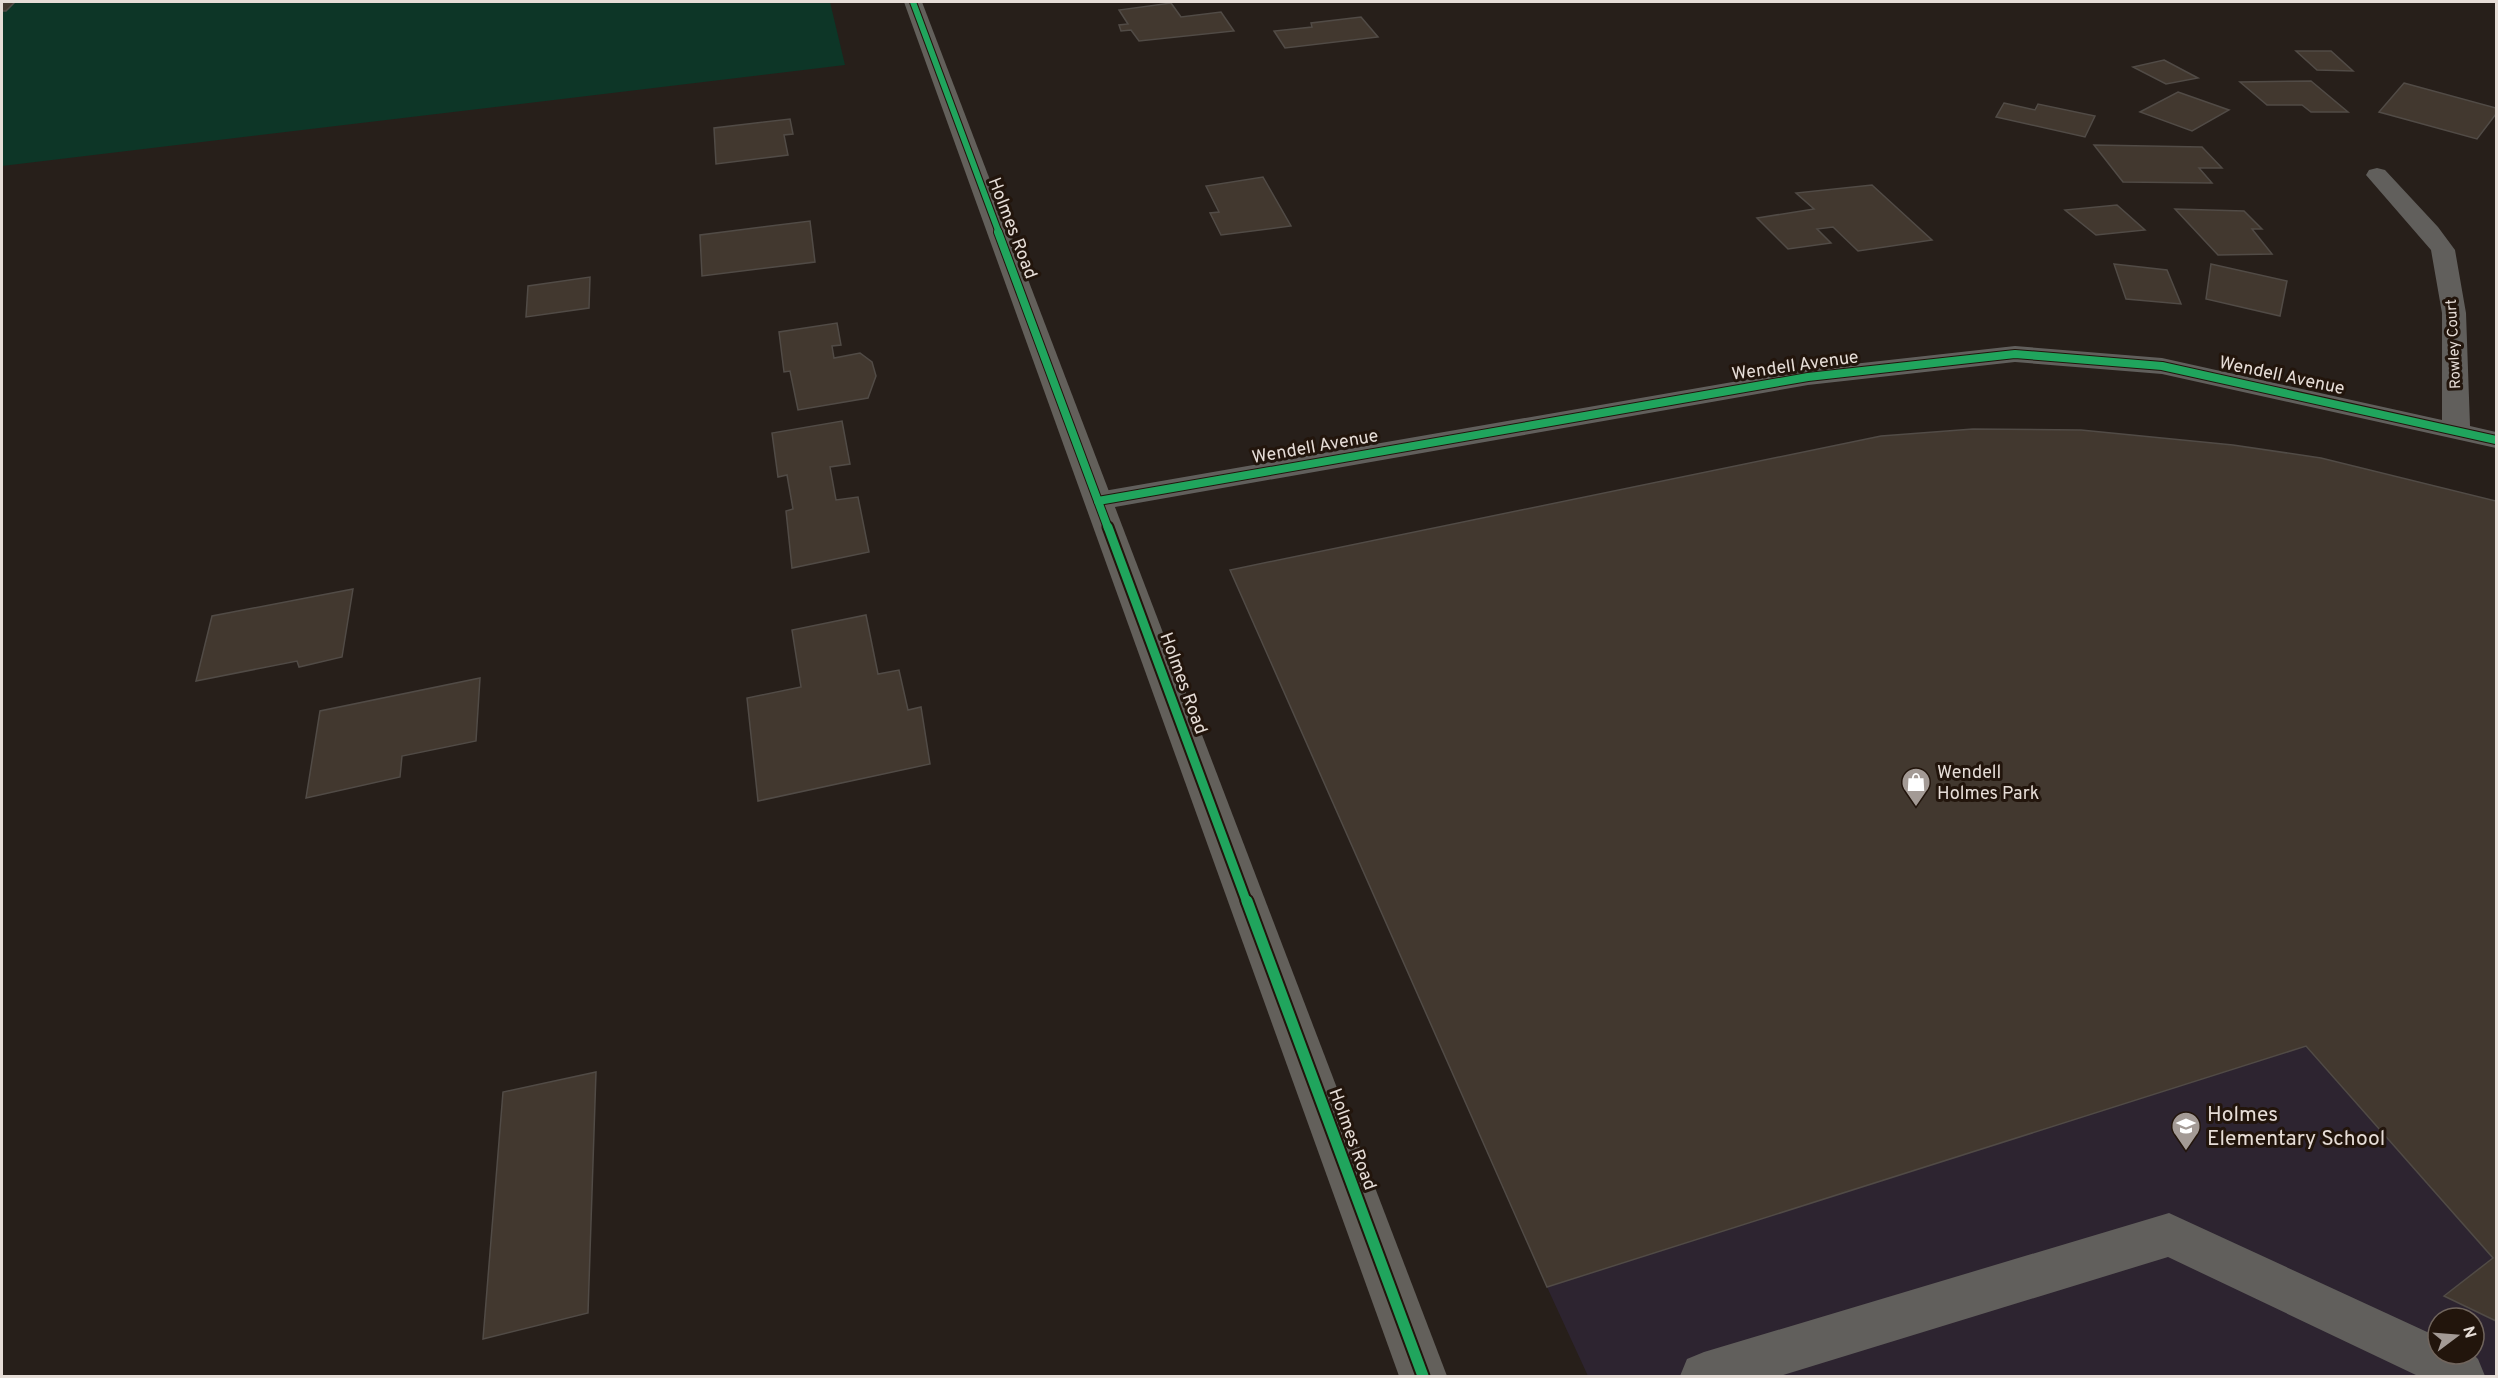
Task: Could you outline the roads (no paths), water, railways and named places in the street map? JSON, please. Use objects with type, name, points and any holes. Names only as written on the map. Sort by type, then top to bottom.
[{"type":"main road","name":"Holmes Road","points":[[913,2],[1424,1377]]},
{"type":"street","name":"Rowley Court","points":[[2377,175],[2430,232],[2443,250],[2454,313],[2456,430]]},
{"type":"street","name":"Wendell Avenue","points":[[1098,501],[1808,377],[2014,354],[2162,366],[2496,440]]},
{"type":"street","points":[[1704,1377],[2169,1234],[2454,1369],[2461,1377]]},
{"type":"place","name":"Wendell Holmes Park","points":[[1916,808]]},
{"type":"place","name":"Holmes Elementary School","points":[[2186,1152]]}]
